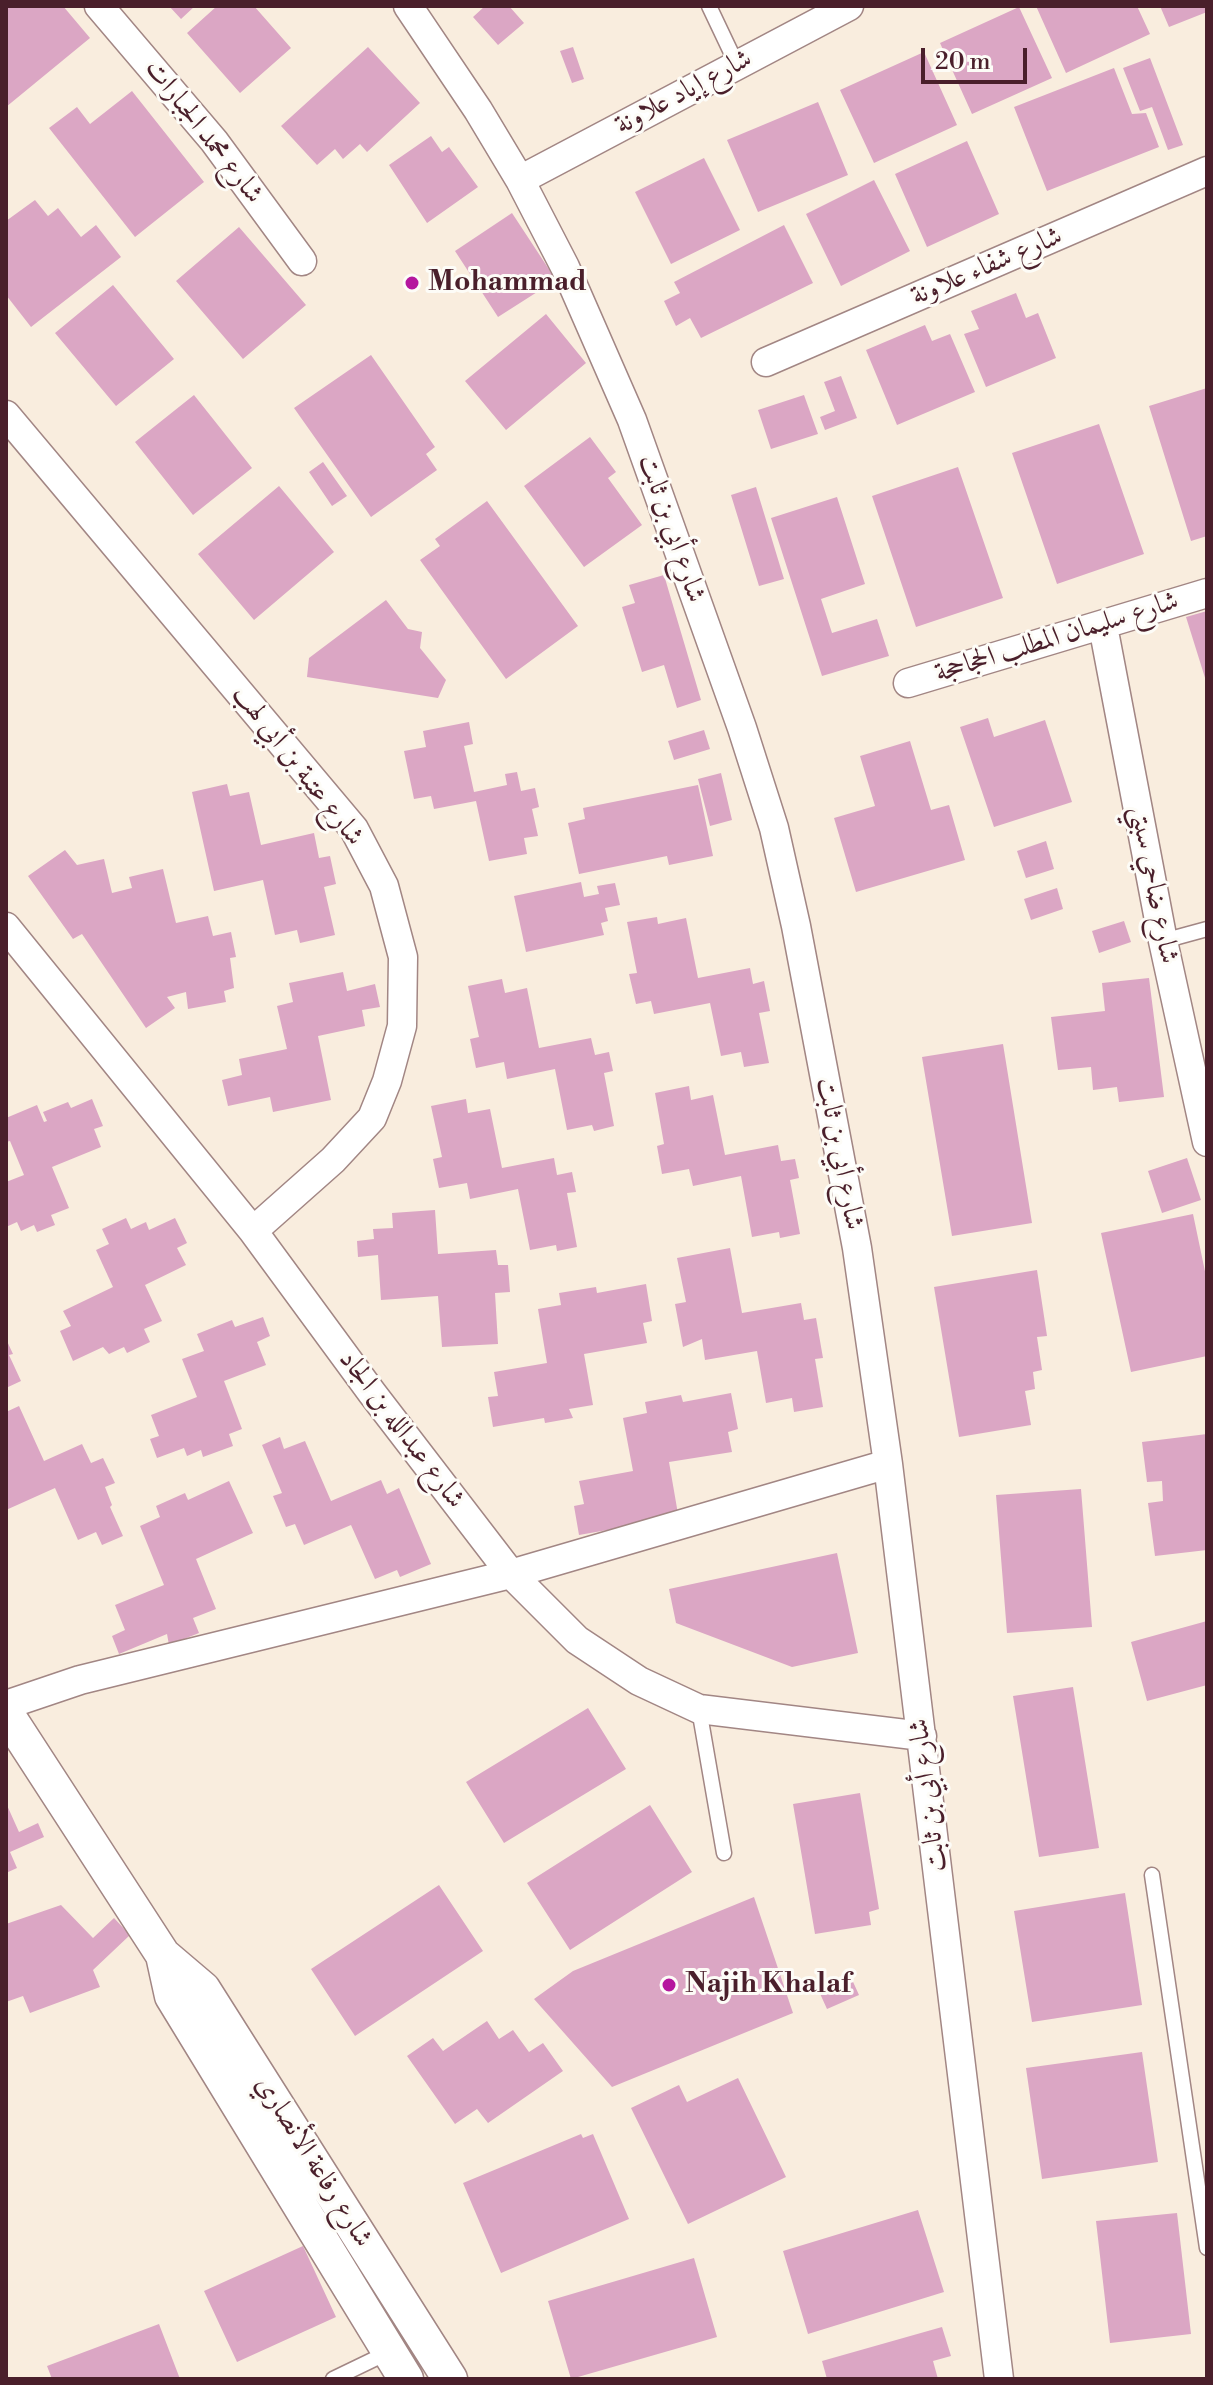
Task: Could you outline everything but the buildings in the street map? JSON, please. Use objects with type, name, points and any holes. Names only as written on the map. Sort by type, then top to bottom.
[{"type":"street","name":"شارع محمد الجبارات","points":[[99,6],[214,141],[302,261]]},
{"type":"street","name":"شارع أبي بن ثابت","points":[[408,6],[478,110],[520,180],[565,267],[632,420],[742,728],[774,828],[796,926],[857,1248],[888,1464],[999,2379]]},
{"type":"street","name":"شارع إياد علاونة","points":[[520,180],[849,6]]},
{"type":"street","name":"شارع شفاء علاونة","points":[[766,362],[1207,171]]},
{"type":"street","name":"شارع عتبة بن أبي لهب","points":[[6,415],[346,819],[384,886],[403,957],[402,1026],[387,1081],[372,1118],[333,1160],[253,1231]]},
{"type":"street","name":"شارع سليمان المطلب الحجاحجة","points":[[908,683],[1207,593]]},
{"type":"street","name":"شارع ضاحي سبتي","points":[[1103,626],[1163,941],[1207,1142]]},
{"type":"street","name":"شارع عبدالله بن الجاد","points":[[6,927],[253,1231],[511,1574],[577,1640],[639,1681],[699,1709],[922,1736]]},
{"type":"street","points":[[6,1705],[80,1680],[511,1574],[888,1464]]},
{"type":"street","name":"شارع رفاعة الأنصاري","points":[[6,1713],[163,1955],[203,1989],[450,2379]]},
{"type":"street","name":"شارع رفاعة الأنصاري","points":[[163,1955],[172,1996],[398,2365]]},
{"type":"lane","points":[[709,6],[737,65]]},
{"type":"lane","points":[[1163,941],[1207,929]]},
{"type":"lane","points":[[699,1709],[724,1853]]},
{"type":"lane","points":[[1152,1875],[1207,2248]]},
{"type":"lane","points":[[333,2379],[398,2365]]},
{"type":"place","name":"Mohammad","points":[[412,283]]},
{"type":"place","name":"Najih Khalaf","points":[[669,1985]]}]
